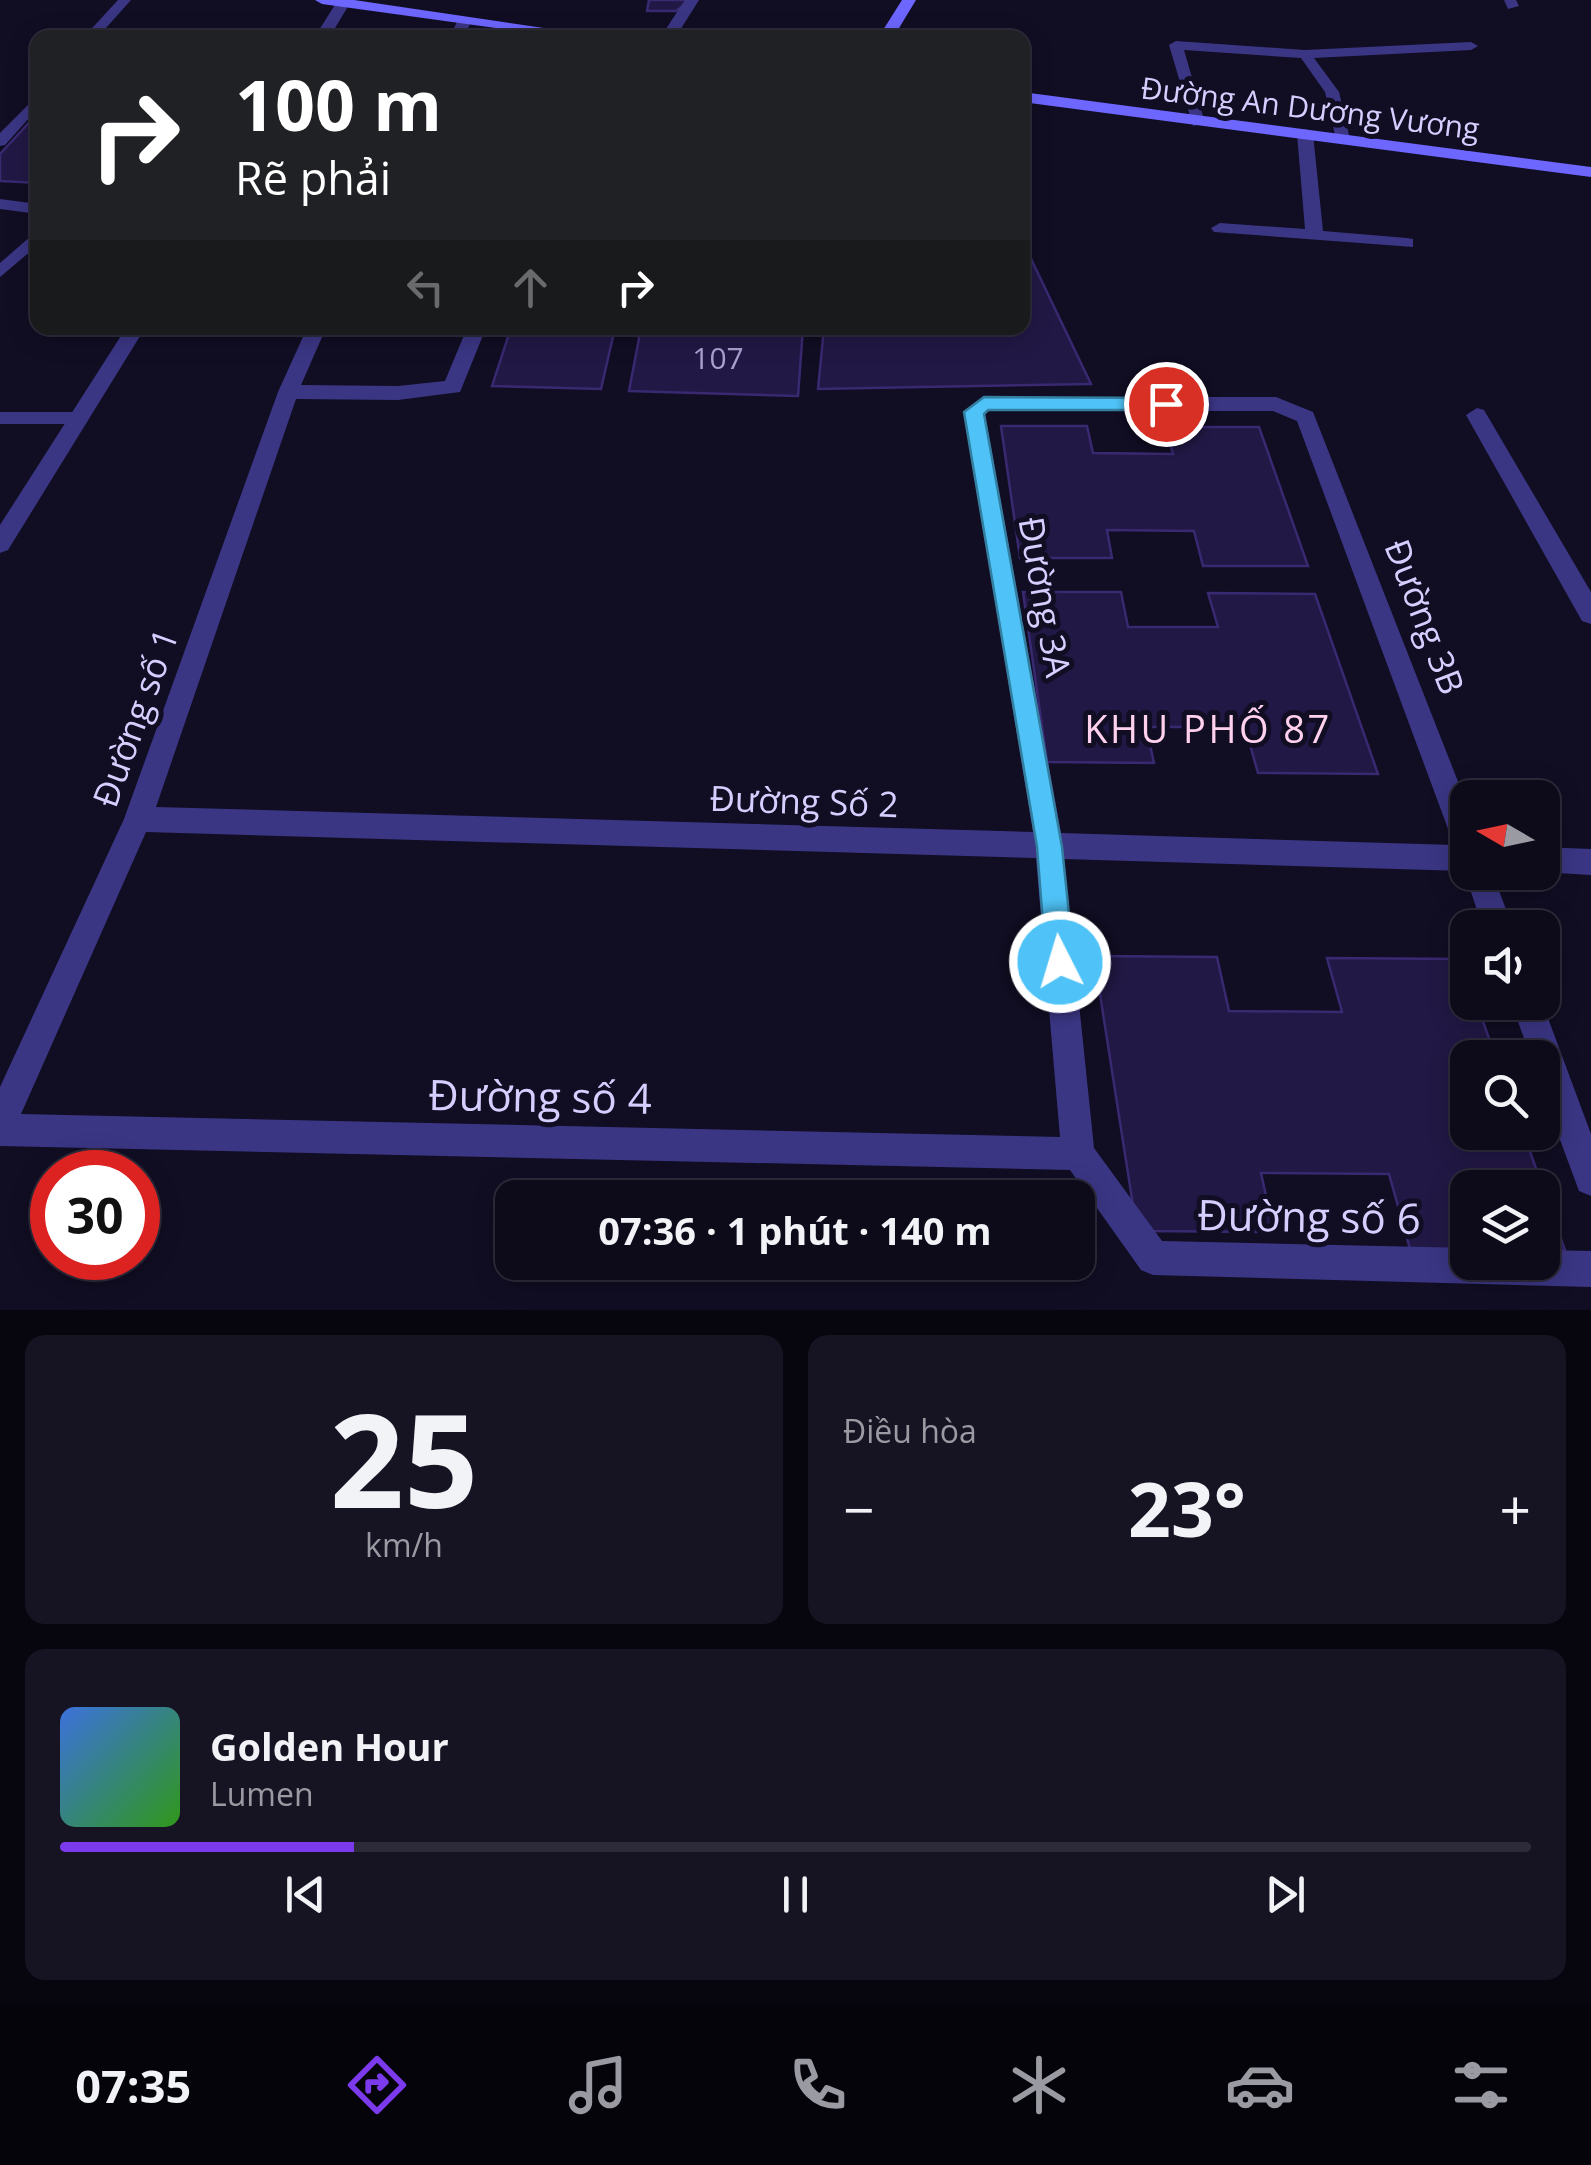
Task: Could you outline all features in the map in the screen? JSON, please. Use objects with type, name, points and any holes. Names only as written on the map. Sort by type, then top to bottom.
[{"type":"main road","points":[[322,0],[543,30]]},
{"type":"main road","points":[[890,30],[910,0]]},
{"type":"main road","name":"Đường An Dương Vương","points":[[1030,99],[1591,172]]},
{"type":"street","points":[[673,30],[692,0]]},
{"type":"street","points":[[326,30],[343,3]]},
{"type":"street","points":[[460,30],[465,19]]},
{"type":"street","points":[[1306,134],[1315,236]]},
{"type":"street","points":[[1220,228],[1407,243]]},
{"type":"street","points":[[0,544],[129,335]]},
{"type":"street","name":"Đường số 1","points":[[0,1127],[138,818],[288,392],[313,335]]},
{"type":"street","points":[[288,392],[398,393],[453,387],[473,335]]},
{"type":"street","name":"Đường 3B","points":[[974,412],[984,404],[1276,404],[1306,417],[1450,797]]},
{"type":"street","name":"Đường 3A","points":[[974,412],[1050,847],[1078,1154]]},
{"type":"street","points":[[1477,416],[1591,614]]},
{"type":"street","name":"Đường Số 2","points":[[138,818],[1450,858]]},
{"type":"street","points":[[1560,861],[1591,862]]},
{"type":"street","points":[[1533,1020],[1591,1178]]},
{"type":"street","name":"Đường số 4","points":[[0,1127],[1078,1154]]},
{"type":"street","name":"Đường số 6","points":[[1078,1154],[1154,1258],[1591,1269]]},
{"type":"lane","points":[[97,30],[125,0]]},
{"type":"lane","points":[[1198,123],[1176,44],[1305,54],[1471,46]]},
{"type":"lane","points":[[1305,54],[1332,92],[1342,139]]},
{"type":"lane","points":[[0,142],[30,108]]},
{"type":"lane","points":[[0,204],[30,208]]},
{"type":"lane","points":[[0,272],[30,244]]},
{"type":"lane","points":[[0,418],[76,418]]},
{"type":"building","points":[[649,0],[690,0],[676,11],[647,11]]},
{"type":"building","points":[[30,122],[30,183],[0,181],[0,154]]},
{"type":"building","points":[[1030,257],[1091,384],[818,389],[823,335],[1030,335]]},
{"type":"building","points":[[509,335],[613,335],[601,389],[492,386]]},
{"type":"building","points":[[640,335],[802,335],[798,396],[629,391]]},
{"type":"building","points":[[1001,426],[1087,426],[1093,453],[1173,454],[1165,427],[1259,427],[1308,566],[1203,566],[1194,531],[1107,530],[1112,558],[1020,558]]},
{"type":"building","points":[[1023,592],[1121,592],[1128,627],[1218,627],[1208,593],[1315,594],[1378,774],[1258,773],[1245,727],[1146,727],[1154,763],[1047,762]]},
{"type":"building","points":[[1094,956],[1217,957],[1229,1011],[1342,1012],[1327,958],[1450,959],[1450,1020],[1482,1020],[1490,1040],[1450,1040],[1450,1150],[1529,1150],[1537,1170],[1450,1170],[1450,1249],[1410,1249],[1389,1174],[1261,1173],[1274,1232],[1137,1231]]},
{"type":"district","name":"KHU PHỐ 87","points":[[1208,730]]},
{"type":"route","points":[[1060,962],[1050,847],[974,412],[984,404],[1166,404]]}]
